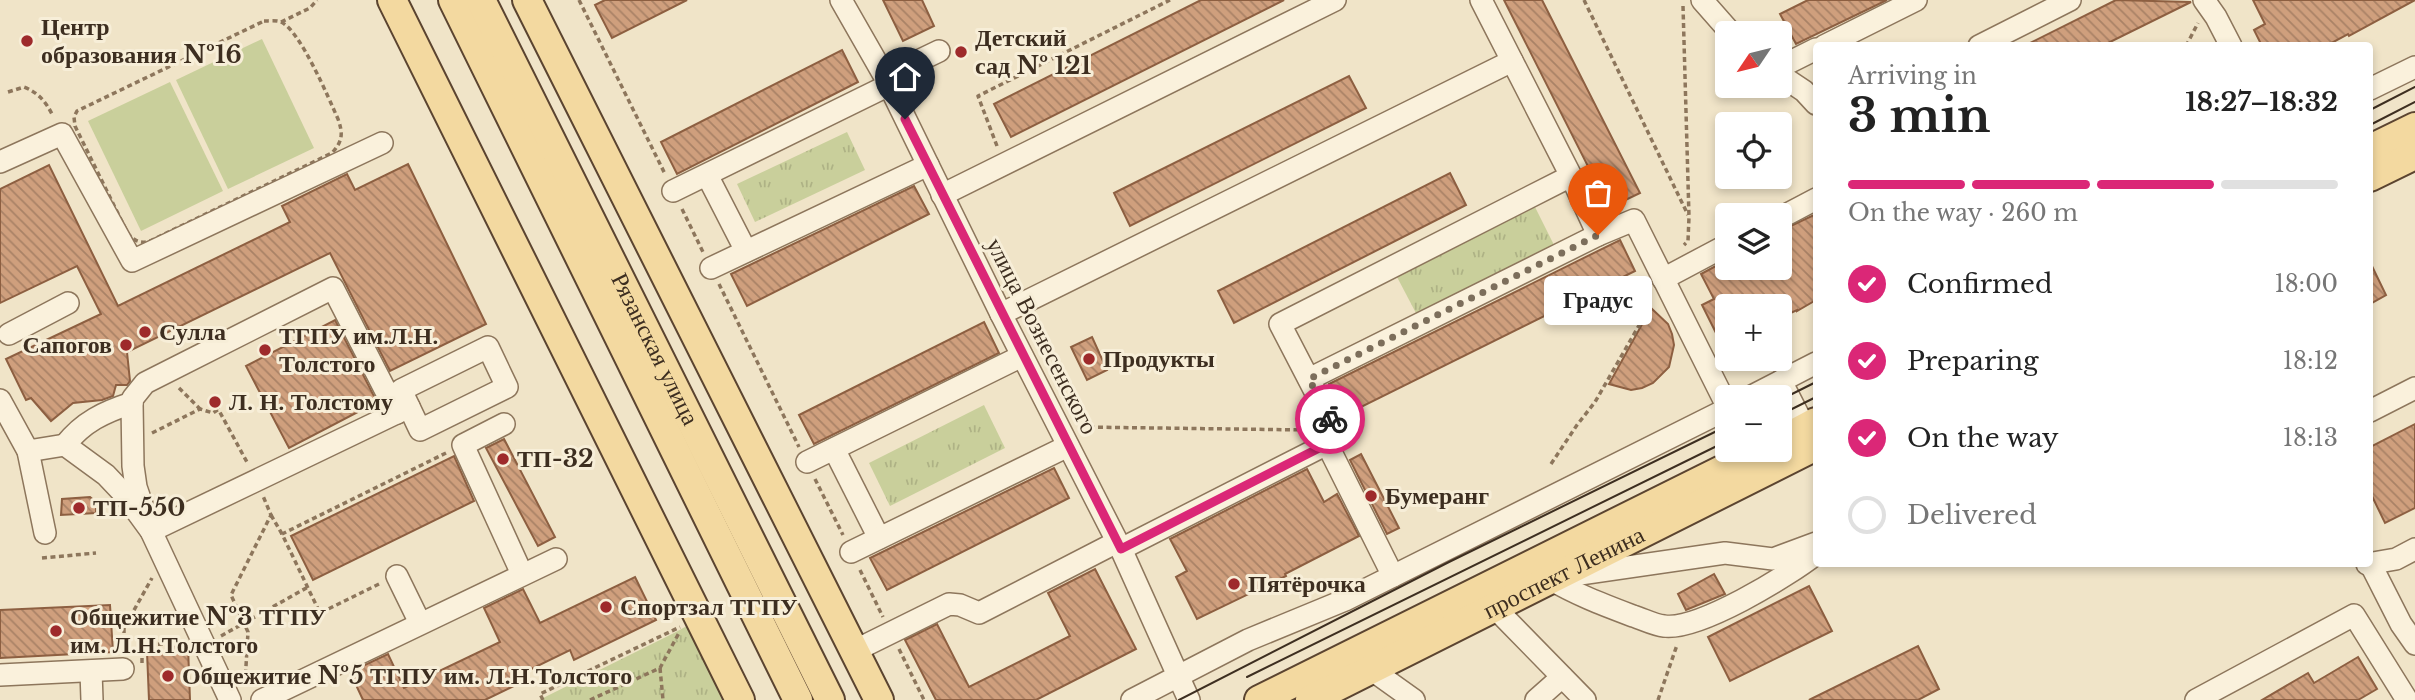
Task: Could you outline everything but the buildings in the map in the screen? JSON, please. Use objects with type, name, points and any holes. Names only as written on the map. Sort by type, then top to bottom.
[{"type":"main road","points":[[392,0],[740,700]]},
{"type":"main road","name":"Рязанская улица","points":[[453,0],[797,700]]},
{"type":"main road","name":"Рязанская улица","points":[[481,0],[830,700]]},
{"type":"main road","points":[[527,0],[878,700]]},
{"type":"main road","points":[[2373,148],[2415,127]]},
{"type":"main road","points":[[2373,176],[2415,155]]},
{"type":"main road","name":"проспект Ленина","points":[[1259,700],[1487,599],[1550,579],[1808,439]]},
{"type":"main road","name":"проспект Ленина","points":[[1310,700],[1372,670],[1487,599],[1740,462]]},
{"type":"street","name":"улица Вознесенского","points":[[841,0],[887,81],[1001,314],[1119,545],[1189,700]]},
{"type":"street","points":[[942,195],[1335,0]]},
{"type":"street","points":[[1481,0],[1571,176],[1598,235]]},
{"type":"street","points":[[1702,0],[1720,21]]},
{"type":"street","points":[[1832,42],[1916,0]]},
{"type":"street","points":[[1987,42],[2070,0]]},
{"type":"street","points":[[2204,0],[2229,42]]},
{"type":"street","points":[[1792,61],[1813,50]]},
{"type":"street","points":[[673,191],[887,81],[939,51]]},
{"type":"street","points":[[1001,314],[1512,61]]},
{"type":"street","points":[[2373,88],[2415,67]]},
{"type":"street","points":[[1792,83],[1813,101]]},
{"type":"street","points":[[0,162],[62,134],[132,261],[382,143]]},
{"type":"street","points":[[711,268],[928,165]]},
{"type":"street","points":[[707,175],[746,251]]},
{"type":"street","points":[[854,651],[949,604],[960,605],[979,613],[1327,444],[1335,430],[1280,324],[1571,176]]},
{"type":"street","points":[[1792,212],[1813,201]]},
{"type":"street","points":[[1309,379],[1598,235],[1634,220],[1716,385]]},
{"type":"street","points":[[1661,274],[1715,250]]},
{"type":"street","points":[[237,693],[204,644],[151,531],[136,487],[131,443],[133,398],[139,388],[164,374],[333,288],[403,410],[420,430],[508,387],[488,347],[401,390],[403,410]]},
{"type":"street","points":[[9,334],[68,303]]},
{"type":"street","points":[[807,463],[1022,356]]},
{"type":"street","points":[[1773,385],[1813,365]]},
{"type":"street","points":[[1781,381],[1808,439]]},
{"type":"street","points":[[2373,409],[2415,388]]},
{"type":"street","points":[[0,400],[28,451],[45,533]]},
{"type":"street","points":[[28,451],[65,445],[77,429],[91,419],[132,404]]},
{"type":"street","points":[[151,531],[403,410]]},
{"type":"street","points":[[1132,700],[1248,640],[1345,600],[1715,413]]},
{"type":"street","points":[[504,424],[463,445],[522,574]]},
{"type":"street","points":[[851,552],[1063,436]]},
{"type":"street","points":[[1327,444],[1393,576]]},
{"type":"street","points":[[65,445],[106,475],[124,494],[151,531]]},
{"type":"street","points":[[834,449],[879,538]]},
{"type":"street","points":[[1550,579],[1725,554],[1773,559],[1813,544]]},
{"type":"street","points":[[2373,563],[2396,559],[2415,549]]},
{"type":"street","points":[[1550,579],[1581,597],[1662,626],[1683,626],[1709,617],[1797,568],[1813,556]]},
{"type":"street","points":[[262,700],[556,559]]},
{"type":"street","points":[[2371,567],[2401,624],[2415,644]]},
{"type":"street","points":[[397,576],[419,623]]},
{"type":"street","points":[[1487,599],[1585,700]]},
{"type":"street","points":[[2196,700],[2354,615],[2407,700]]},
{"type":"street","points":[[0,675],[132,669]]},
{"type":"street","points":[[1372,670],[1414,700]]},
{"type":"street","points":[[92,671],[92,700]]},
{"type":"street","points":[[1536,700],[1562,677]]},
{"type":"path","points":[[281,22],[292,31],[331,102],[342,132],[340,145],[332,153],[150,241],[135,241],[128,234],[75,126],[74,117],[77,111],[264,21],[281,22],[310,8],[317,0]]},
{"type":"path","points":[[579,0],[925,700]]},
{"type":"path","points":[[1004,164],[978,96],[1170,0]]},
{"type":"path","points":[[1584,0],[1689,217]]},
{"type":"path","points":[[1551,464],[1595,402],[1641,322],[1645,298],[1688,241],[1683,0]]},
{"type":"path","points":[[8,92],[24,87],[39,94],[62,134]]},
{"type":"path","points":[[164,374],[200,409],[213,413],[217,407],[320,613],[397,576]]},
{"type":"path","points":[[131,443],[200,409]]},
{"type":"path","points":[[1063,436],[1314,430],[1327,444]]},
{"type":"path","points":[[282,534],[463,445]]},
{"type":"path","points":[[237,693],[248,632],[231,595],[271,515]]},
{"type":"path","points":[[42,558],[96,553]]},
{"type":"path","points":[[124,628],[153,576]]},
{"type":"path","points":[[132,669],[142,645],[204,644],[308,587]]},
{"type":"path","points":[[543,700],[540,694],[681,626],[660,668],[663,700]]},
{"type":"path","points":[[1658,700],[1664,689],[1683,626]]},
{"type":"path","points":[[590,700],[660,668]]},
{"type":"green space","points":[[262,39],[314,148],[228,189],[176,80]]},
{"type":"green space","points":[[170,82],[223,191],[141,231],[88,121]]},
{"type":"green space","points":[[847,132],[865,170],[755,222],[737,184]]},
{"type":"green space","points":[[1535,207],[1554,245],[1417,315],[1397,277]]},
{"type":"green space","points":[[984,405],[1005,448],[890,506],[869,463]]},
{"type":"green space","points":[[696,621],[735,700],[539,700],[674,633]]},
{"type":"tram line","points":[[2373,108],[2415,87]]},
{"type":"tram line","points":[[2373,123],[2415,102]]},
{"type":"tram line","points":[[1792,394],[1813,384]]},
{"type":"tram line","points":[[1792,409],[1813,398]]},
{"type":"tram line","points":[[1179,700],[1449,562],[1715,432]]},
{"type":"tram line","points":[[1247,677],[1715,447]]},
{"type":"way so far","points":[[1330,419],[1309,379],[1598,235]]},
{"type":"place","name":"Центр образования №16","points":[[27,41]]},
{"type":"place","name":"Детский сад № 121","points":[[961,52]]},
{"type":"place","name":"Градус","points":[[1598,235]]},
{"type":"place","name":"Сулла","points":[[145,332]]},
{"type":"place","name":"Сапогов","points":[[126,345]]},
{"type":"place","name":"ТГПУ им.Л.Н. Толстого","points":[[265,350]]},
{"type":"place","name":"Продукты","points":[[1089,359]]},
{"type":"place","name":"Л. Н. Толстому","points":[[215,402]]},
{"type":"place","name":"ТП-32","points":[[503,459]]},
{"type":"place","name":"Бумеранг","points":[[1371,496]]},
{"type":"place","name":"ТП-550","points":[[79,508]]},
{"type":"place","name":"Пятёрочка","points":[[1234,584]]},
{"type":"place","name":"Спортзал ТГПУ","points":[[606,607]]},
{"type":"place","name":"Общежитие №3 ТГПУ им. Л.Н.Толстого","points":[[56,631]]},
{"type":"place","name":"Общежитие №5 ТГПУ им. Л.Н.Толстого","points":[[168,676]]},
{"type":"route","points":[[905,119],[1032,377],[1121,549],[1327,444],[1335,430],[1330,419]]}]
